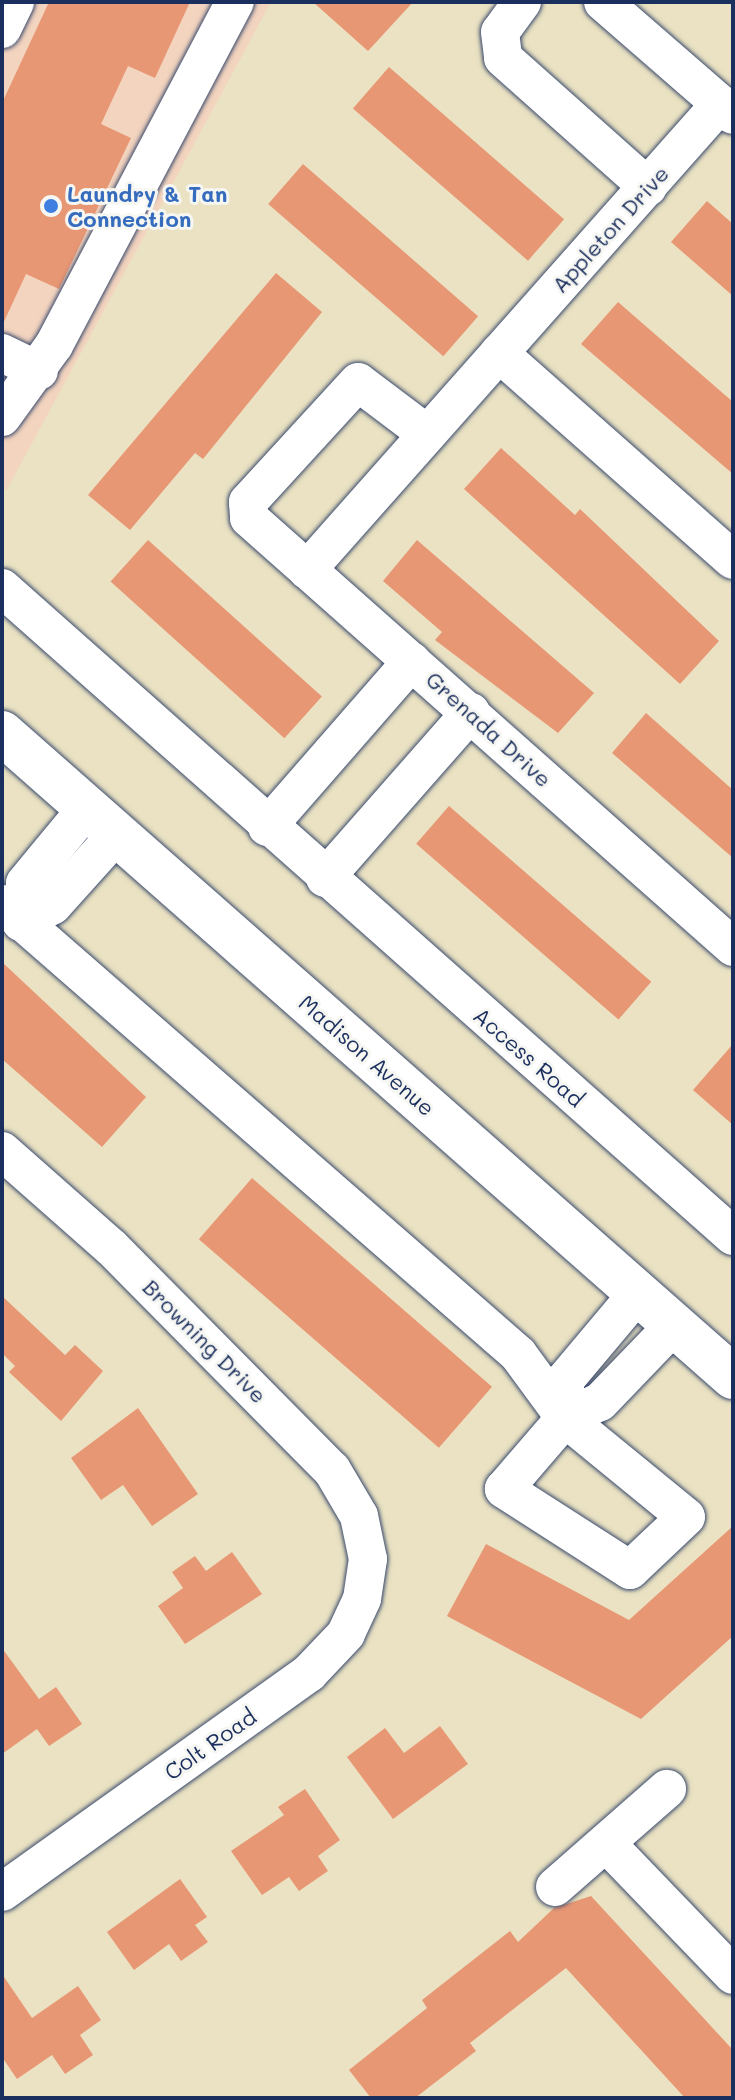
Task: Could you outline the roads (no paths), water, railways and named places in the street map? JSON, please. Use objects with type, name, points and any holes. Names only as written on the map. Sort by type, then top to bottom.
[{"type":"main road","name":"Madison Avenue","points":[[2,733],[733,1377]]},
{"type":"street","points":[[2,29],[15,2]]},
{"type":"street","points":[[2,417],[39,371],[235,2]]},
{"type":"street","points":[[522,2],[500,32],[503,58],[648,187]]},
{"type":"street","points":[[603,2],[726,110]]},
{"type":"street","name":"Appleton Drive","points":[[307,570],[648,187],[726,110]]},
{"type":"street","points":[[2,353],[39,371]]},
{"type":"street","points":[[499,353],[733,560]]},
{"type":"street","name":"Grenada Drive","points":[[427,434],[358,382],[247,511],[307,570],[733,947]]},
{"type":"street","name":"Access Road","points":[[2,588],[267,827],[733,1236]]},
{"type":"street","points":[[267,827],[412,661]]},
{"type":"street","points":[[325,878],[471,712]]},
{"type":"street","points":[[102,821],[25,883],[12,913],[518,1354],[565,1418]]},
{"type":"street","name":"Browning Drive","points":[[2,1151],[111,1247],[338,1477],[359,1516],[368,1559]]},
{"type":"street","points":[[565,1418],[565,1380],[638,1293]]},
{"type":"street","points":[[565,1418],[600,1402],[674,1325]]},
{"type":"street","name":"Colt Road","points":[[2,1892],[309,1673],[346,1634],[362,1599],[368,1559]]},
{"type":"street","points":[[555,1887],[667,1789]]},
{"type":"street","points":[[606,1843],[733,1975]]},
{"type":"place","name":"Laundry & Tan Connection","points":[[51,206]]}]
